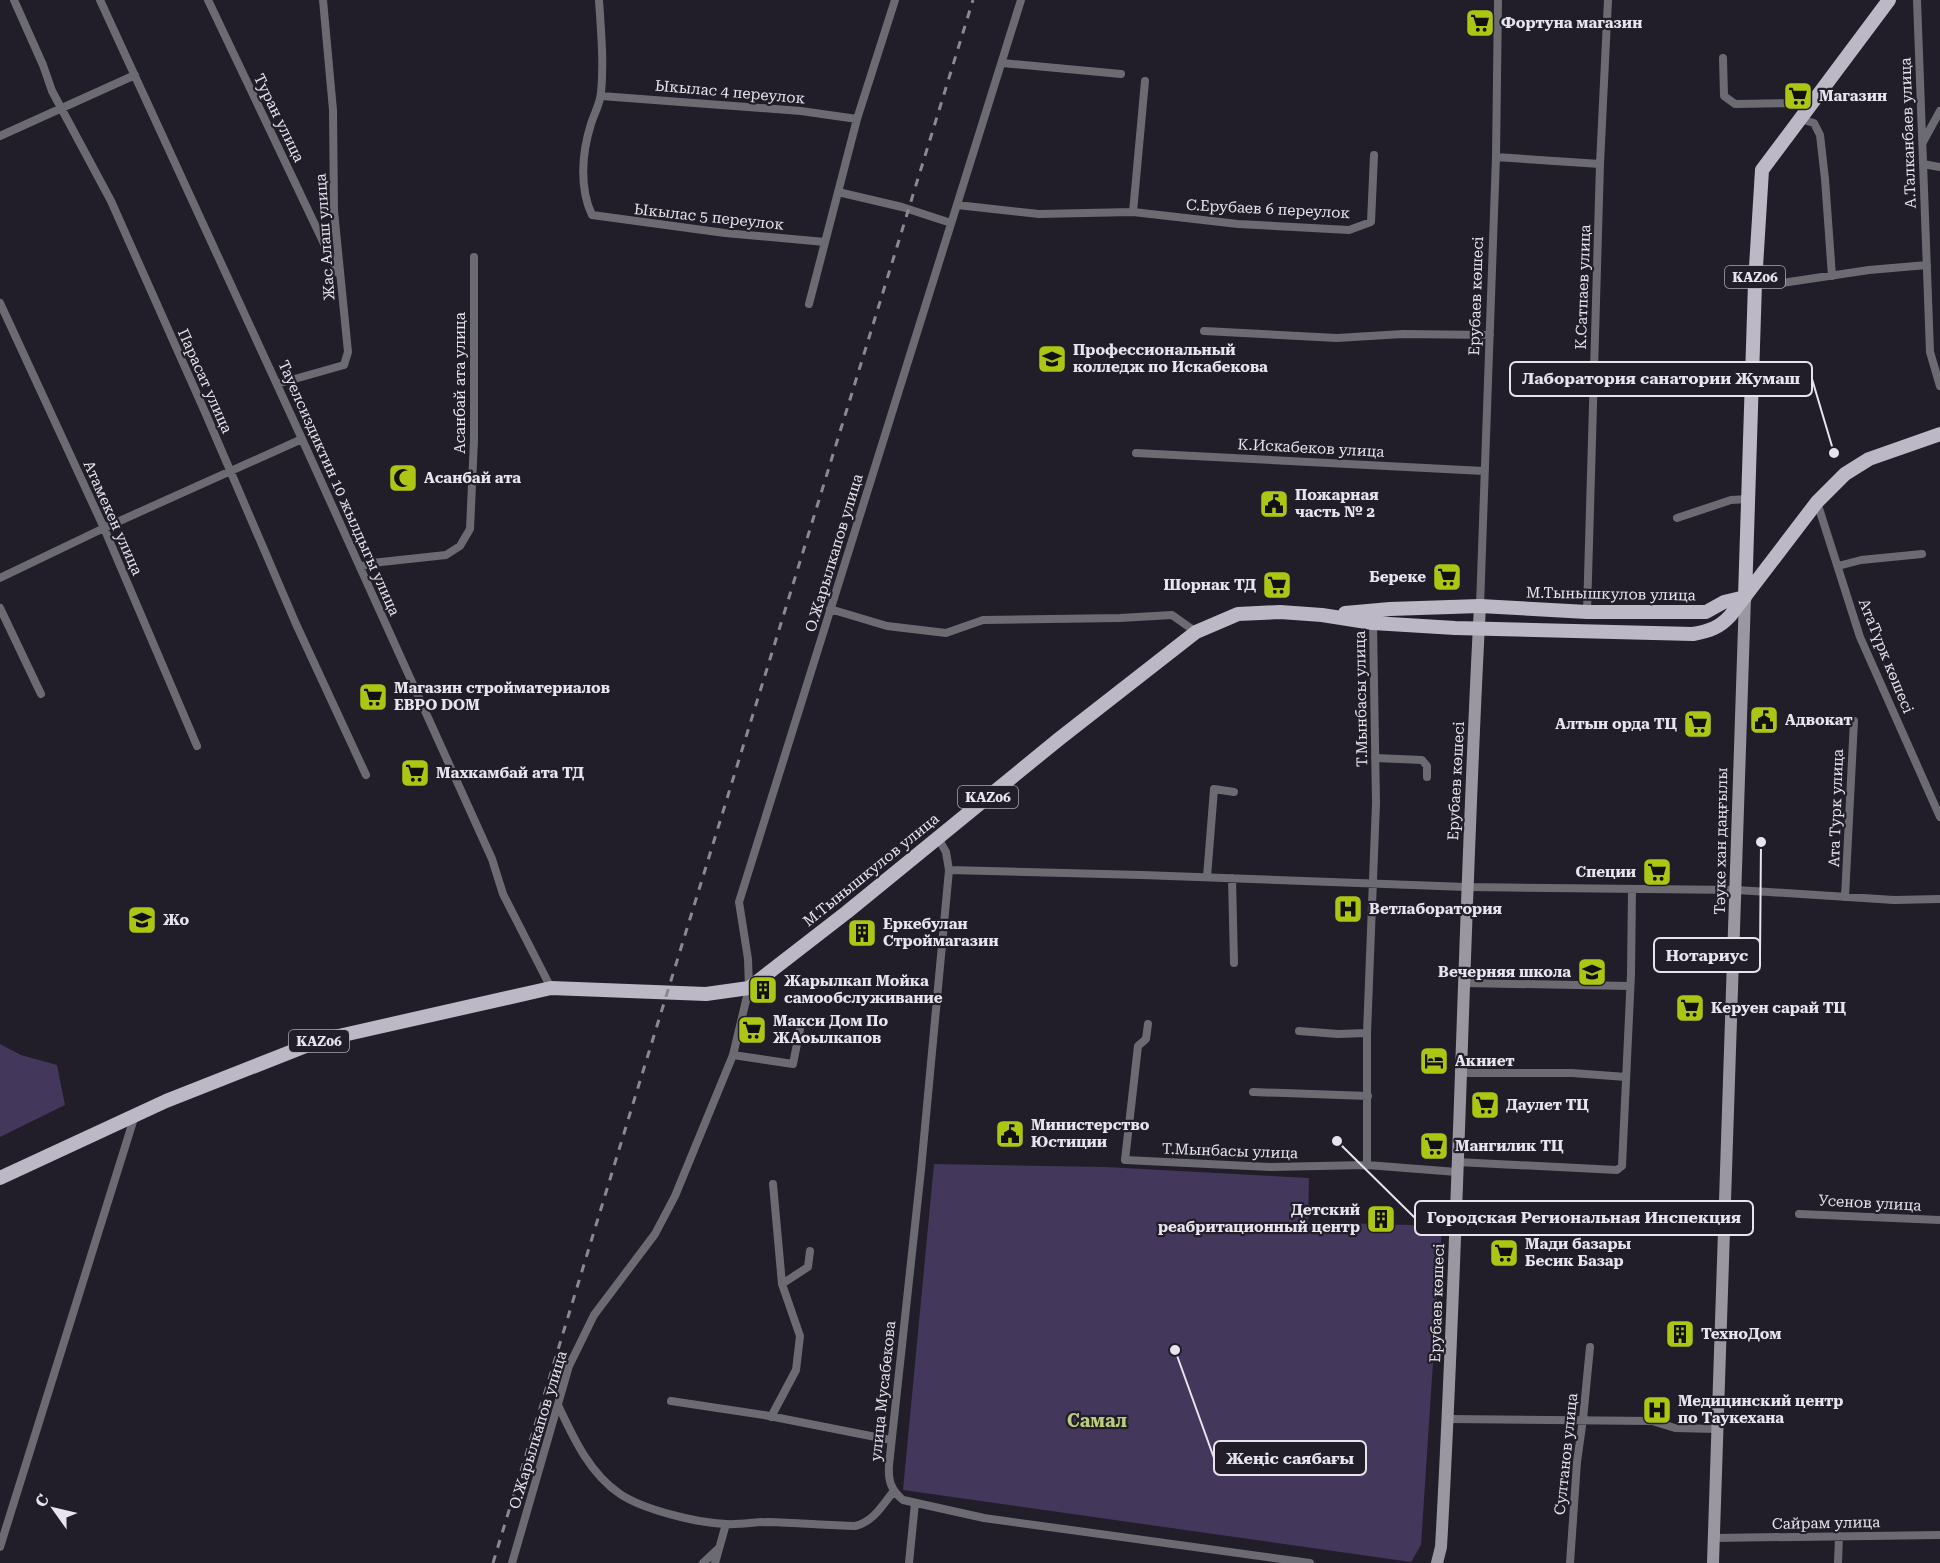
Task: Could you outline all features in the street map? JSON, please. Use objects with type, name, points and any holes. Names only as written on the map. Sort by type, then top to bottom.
[{"type":"main road","name":"KАZ06","points":[[1745,597],[1755,283],[1762,170],[1889,0]]},
{"type":"main road","name":"KАZ06","points":[[1745,597],[1817,502],[1845,474],[1869,459],[1940,434]]},
{"type":"main road","name":"М.Тынышкулов улица","points":[[1322,615],[1390,609],[1480,606],[1587,612],[1706,612],[1724,602],[1745,597]]},
{"type":"main road","name":"М.Тынышкулов улица","points":[[550,988],[706,994],[749,988],[1196,632],[1238,614],[1280,612],[1373,622],[1479,628],[1693,634],[1711,631],[1722,624],[1745,597]]},
{"type":"main road","name":"KАZ06","points":[[0,1178],[166,1101],[321,1040],[550,988]]},
{"type":"street","name":"Парасат улица","points":[[14,0],[52,91],[111,201],[291,614],[366,775]]},
{"type":"street","name":"Тауелсиздиктин 10 жылдыгы улица","points":[[100,0],[303,439],[488,850],[504,894],[550,988]]},
{"type":"street","name":"Туран улица","points":[[208,0],[342,280]]},
{"type":"street","name":"Жас Алаш улица","points":[[277,384],[344,365],[348,352],[334,211],[333,110],[323,0]]},
{"type":"street","points":[[599,0],[602,31],[601,96]]},
{"type":"street","points":[[808,304],[857,119],[895,0]]},
{"type":"street","name":"О.Жарылкапов улица","points":[[512,1563],[569,1366],[594,1315],[655,1234],[675,1196],[733,1055],[749,988],[748,959],[739,902],[1021,0]]},
{"type":"street","name":"Ерубаев көшесі","points":[[1437,1563],[1441,1547],[1448,1419],[1466,887],[1480,606],[1496,157],[1498,0]]},
{"type":"street","name":"К.Сатпаев улица","points":[[1587,612],[1600,164],[1608,0]]},
{"type":"street","name":"А.Талканбаев улица","points":[[1917,0],[1930,352],[1940,386]]},
{"type":"street","points":[[1722,58],[1724,96],[1735,104],[1796,103],[1804,115],[1814,123],[1820,135],[1826,179],[1832,276]]},
{"type":"street","points":[[1002,63],[1121,74]]},
{"type":"street","points":[[0,136],[135,75]]},
{"type":"street","points":[[1133,213],[1145,81]]},
{"type":"street","name":"Ыкылас 4 переулок","points":[[601,96],[801,111],[857,119]]},
{"type":"street","name":"Ыкылас 5 переулок","points":[[601,96],[590,124],[584,157],[584,188],[591,215],[725,233],[825,242]]},
{"type":"street","points":[[1922,144],[1940,111]]},
{"type":"street","name":"С.Ерубаев 6 переулок","points":[[957,206],[1039,214],[1133,213],[1238,224],[1349,230],[1371,222],[1374,155]]},
{"type":"street","points":[[1496,157],[1600,164]]},
{"type":"street","points":[[1923,164],[1940,167]]},
{"type":"street","points":[[838,192],[902,207],[951,224]]},
{"type":"street","name":"Асанбай ата улица","points":[[360,567],[372,563],[446,555],[460,546],[470,529],[474,440],[474,257]]},
{"type":"street","points":[[1755,283],[1782,283],[1927,265]]},
{"type":"street","name":"Атамекен улица","points":[[0,303],[104,528],[197,746]]},
{"type":"street","points":[[1204,331],[1337,338],[1403,334],[1490,335]]},
{"type":"street","points":[[0,578],[104,528],[303,439]]},
{"type":"street","name":"К.Искабеков улица","points":[[1136,453],[1484,471]]},
{"type":"street","points":[[1677,518],[1731,500],[1748,499]]},
{"type":"street","name":"АтаТүрк көшесі","points":[[1817,502],[1860,637],[1940,817]]},
{"type":"street","points":[[1838,566],[1861,560],[1922,554]]},
{"type":"street","name":"Тәуке хан даңғылы","points":[[1713,1563],[1745,597]]},
{"type":"street","points":[[0,608],[41,694]]},
{"type":"street","points":[[830,609],[887,626],[946,633],[983,620],[1172,615],[1196,632]]},
{"type":"street","name":"Т.Мынбасы улица","points":[[1368,1165],[1367,1033],[1376,802],[1373,622]]},
{"type":"street","name":"Ата Турк улица","points":[[1845,897],[1854,721]]},
{"type":"street","points":[[1375,758],[1422,760],[1427,766],[1427,777]]},
{"type":"street","points":[[1207,877],[1214,789],[1234,792]]},
{"type":"street","points":[[938,838],[946,852],[949,870],[1466,887],[1737,890],[1894,900],[1940,899]]},
{"type":"street","name":"улица Мусабекова","points":[[893,1492],[888,1478],[891,1440],[919,1189],[949,870]]},
{"type":"street","points":[[1232,878],[1234,963]]},
{"type":"street","points":[[1460,1073],[1572,1073],[1626,1077],[1632,889]]},
{"type":"street","points":[[1463,983],[1630,986]]},
{"type":"street","name":"Т.Мынбасы улица","points":[[1148,1024],[1146,1039],[1138,1046],[1125,1160],[1270,1167],[1368,1165],[1620,1169],[1626,1077]]},
{"type":"street","points":[[733,1055],[793,1064],[800,1029]]},
{"type":"street","points":[[1299,1031],[1338,1034],[1367,1033]]},
{"type":"street","points":[[1253,1092],[1368,1096]]},
{"type":"street","points":[[0,1547],[135,1115]]},
{"type":"street","points":[[771,1417],[796,1370],[800,1336],[782,1284],[773,1184]]},
{"type":"street","name":"Усенов улица","points":[[1799,1214],[1940,1220]]},
{"type":"street","points":[[782,1284],[808,1267],[810,1251]]},
{"type":"street","name":"Султанов улица","points":[[1570,1563],[1577,1462],[1590,1347]]},
{"type":"street","points":[[671,1401],[891,1440]]},
{"type":"street","points":[[558,1405],[576,1444],[593,1468],[620,1494],[649,1507],[695,1520],[726,1524],[767,1522],[855,1526],[866,1524],[893,1492],[903,1500],[984,1518],[1310,1563]]},
{"type":"street","points":[[1448,1419],[1652,1421],[1675,1428],[1717,1429]]},
{"type":"street","points":[[909,1563],[915,1503]]},
{"type":"street","points":[[715,1563],[726,1524]]},
{"type":"street","name":"Сайрам улица","points":[[1714,1538],[1940,1535]]},
{"type":"street","points":[[1838,1563],[1839,1536]]},
{"type":"street","points":[[703,1563],[719,1549]]},
{"type":"shaded area","points":[[0,1044],[21,1055],[57,1065],[65,1105],[0,1137]]},
{"type":"shaded area","points":[[934,1164],[1106,1167],[1309,1178],[1308,1222],[1442,1226],[1421,1545],[1411,1562],[903,1490]]},
{"type":"railway","points":[[493,1563],[973,0]]},
{"type":"place","name":"Фортуна магазин","points":[[1480,23]]},
{"type":"place","name":"Магазин","points":[[1798,96]]},
{"type":"place","name":"Профессиональный колледж по Искабекова","points":[[1052,359]]},
{"type":"place","name":"Лаборатория санатории Жумаш","points":[[1834,453]]},
{"type":"place","name":"Асанбай ата","points":[[403,478]]},
{"type":"place","name":"Пожарная часть № 2","points":[[1274,504]]},
{"type":"place","name":"Береке","points":[[1447,577]]},
{"type":"place","name":"Шорнак ТД","points":[[1277,585]]},
{"type":"place","name":"Магазин стройматериалов ЕВРО DOM","points":[[373,697]]},
{"type":"place","name":"Адвокат","points":[[1764,720]]},
{"type":"place","name":"Алтын орда ТЦ","points":[[1698,724]]},
{"type":"place","name":"Махкамбай ата ТД","points":[[415,773]]},
{"type":"place","name":"Нотариус","points":[[1761,842]]},
{"type":"place","name":"Специи","points":[[1657,872]]},
{"type":"place","name":"Ветлаборатория","points":[[1348,909]]},
{"type":"place","name":"Жо","points":[[142,920]]},
{"type":"place","name":"Еркебулан Строймагазин","points":[[862,933]]},
{"type":"place","name":"Вечерняя школа","points":[[1592,972]]},
{"type":"place","name":"Жарылкап Мойка самообслуживание","points":[[763,990]]},
{"type":"place","name":"Керуен сарай ТЦ","points":[[1690,1008]]},
{"type":"place","name":"Макси Дом По ЖАоылкапов","points":[[752,1030]]},
{"type":"place","name":"Акниет","points":[[1434,1061]]},
{"type":"place","name":"Даулет ТЦ","points":[[1485,1105]]},
{"type":"place","name":"Министерство Юстиции","points":[[1010,1134]]},
{"type":"place","name":"Городская Региональная Инспекция","points":[[1337,1141]]},
{"type":"place","name":"Мангилик ТЦ","points":[[1434,1146]]},
{"type":"place","name":"Детский реабритационный центр","points":[[1381,1219]]},
{"type":"place","name":"Мади базары Бесик Базар","points":[[1504,1253]]},
{"type":"place","name":"ТехноДом","points":[[1680,1334]]},
{"type":"place","name":"Жеңіс саябағы","points":[[1175,1350]]},
{"type":"place","name":"Медицинский центр по Таукехана","points":[[1657,1410]]},
{"type":"district","name":"Самал","points":[[1097,1420]]}]
